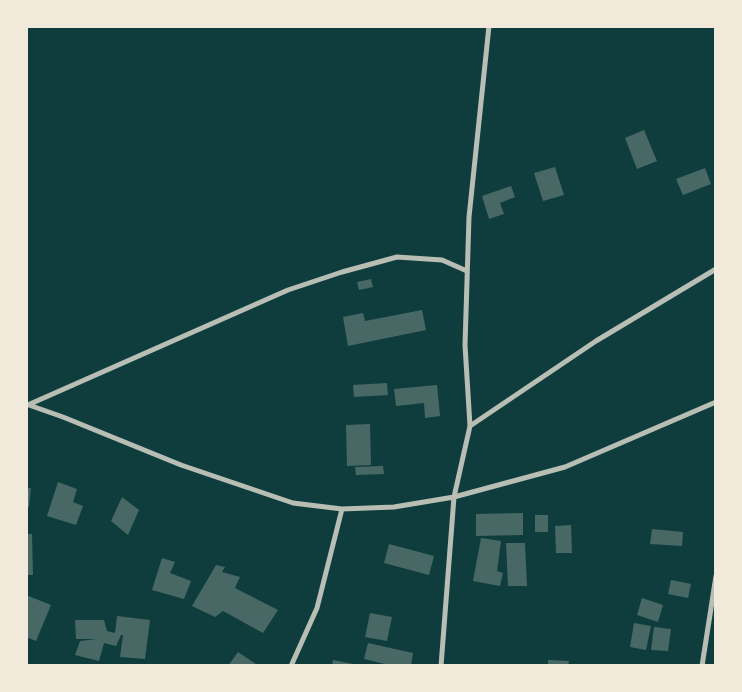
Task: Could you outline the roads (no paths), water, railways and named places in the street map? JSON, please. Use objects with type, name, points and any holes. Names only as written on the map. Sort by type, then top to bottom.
[{"type":"street","points":[[441,666],[454,497],[470,426],[465,345],[469,217],[489,26]]},
{"type":"street","points":[[28,404],[288,290],[342,272],[397,257],[442,260],[467,272]]},
{"type":"street","points":[[470,426],[596,341],[716,269]]},
{"type":"street","points":[[28,404],[181,465],[293,503],[342,509],[394,507],[454,497],[565,467],[716,402]]},
{"type":"street","points":[[291,666],[317,608],[342,509]]},
{"type":"street","points":[[702,666],[716,576]]}]
